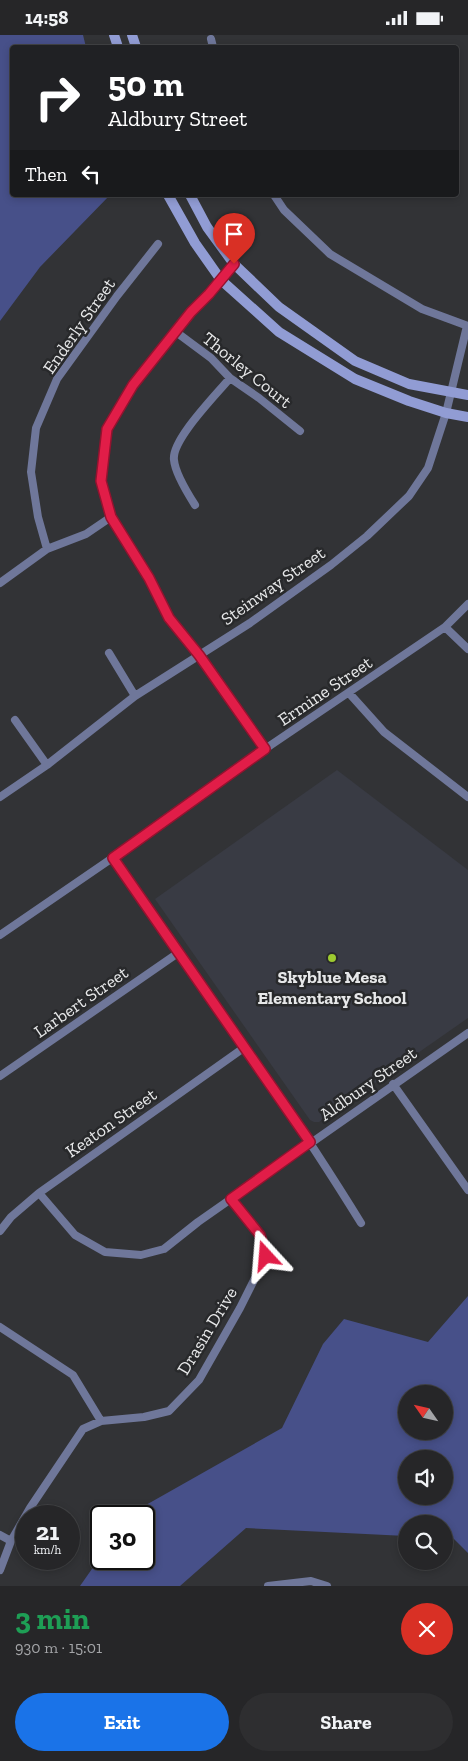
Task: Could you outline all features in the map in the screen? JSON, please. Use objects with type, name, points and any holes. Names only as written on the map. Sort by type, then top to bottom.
[{"type":"main road","points":[[169,197],[194,243],[221,280],[279,332],[356,379],[409,401],[446,413],[468,417]]},
{"type":"main road","points":[[191,197],[208,227],[234,264],[279,307],[356,361],[409,384],[468,395]]},
{"type":"street","points":[[275,197],[284,210],[330,254],[422,309],[468,326]]},
{"type":"street","name":"Enderly Street","points":[[47,549],[38,517],[31,472],[36,428],[57,379],[117,296],[158,244]]},
{"type":"street","points":[[234,264],[191,312],[133,385],[107,429],[101,481],[111,517],[149,578],[169,618],[199,655],[265,749]]},
{"type":"street","name":"Steinway Street","points":[[0,797],[47,765],[135,696],[250,623],[330,565],[367,536],[409,496],[428,468],[446,413],[468,326]]},
{"type":"street","name":"Thorley Court","points":[[176,332],[211,358],[230,378],[260,398],[300,431]]},
{"type":"street","points":[[195,505],[185,490],[173,459],[179,440],[230,378]]},
{"type":"street","points":[[0,583],[47,549],[86,534],[111,517]]},
{"type":"street","name":"Ermine Street","points":[[0,935],[113,858],[265,749],[445,627],[468,604]]},
{"type":"street","points":[[445,627],[468,649]]},
{"type":"street","points":[[109,653],[135,696]]},
{"type":"street","points":[[349,693],[384,732],[468,797]]},
{"type":"street","points":[[16,720],[47,765]]},
{"type":"street","points":[[113,858],[310,1142],[361,1223]]},
{"type":"street","name":"Larbert Street","points":[[0,1076],[178,953]]},
{"type":"street","name":"Aldbury Street","points":[[39,1193],[76,1235],[105,1252],[141,1255],[164,1249],[198,1222],[310,1142],[468,1033]]},
{"type":"street","name":"Keaton Street","points":[[0,1231],[11,1217],[39,1193],[245,1047]]},
{"type":"street","points":[[392,1084],[468,1190]]},
{"type":"street","name":"Drasin Drive","points":[[0,1570],[11,1541],[30,1508],[83,1429],[101,1421],[144,1417],[169,1411],[199,1380],[240,1308],[266,1256],[260,1235],[231,1199]]},
{"type":"street","points":[[0,1327],[73,1375],[101,1421]]},
{"type":"street","points":[[0,1535],[11,1541]]},
{"type":"street","points":[[268,1586],[311,1581],[327,1586]]},
{"type":"shaded area","points":[[0,35],[83,35],[86,45],[10,45],[10,197],[108,197],[40,267],[0,321]]},
{"type":"shaded area","name":"Skyblue Mesa Elementary School","points":[[337,770],[468,870],[468,1018],[319,1122],[314,1122],[310,1120],[155,899]]},
{"type":"shaded area","points":[[468,1296],[468,1553],[453,1538],[453,1515],[398,1515],[398,1536],[246,1528],[180,1586],[80,1586],[91,1570],[155,1570],[155,1505],[146,1505],[282,1428],[323,1344],[344,1319],[428,1342]]},
{"type":"place","name":"Skyblue Mesa Elementary School","points":[[332,958]]},
{"type":"route","points":[[234,264],[191,312],[133,385],[107,429],[101,481],[111,517],[149,578],[169,618],[199,655],[265,749],[113,858],[310,1142],[231,1199],[260,1235],[266,1256]]}]
